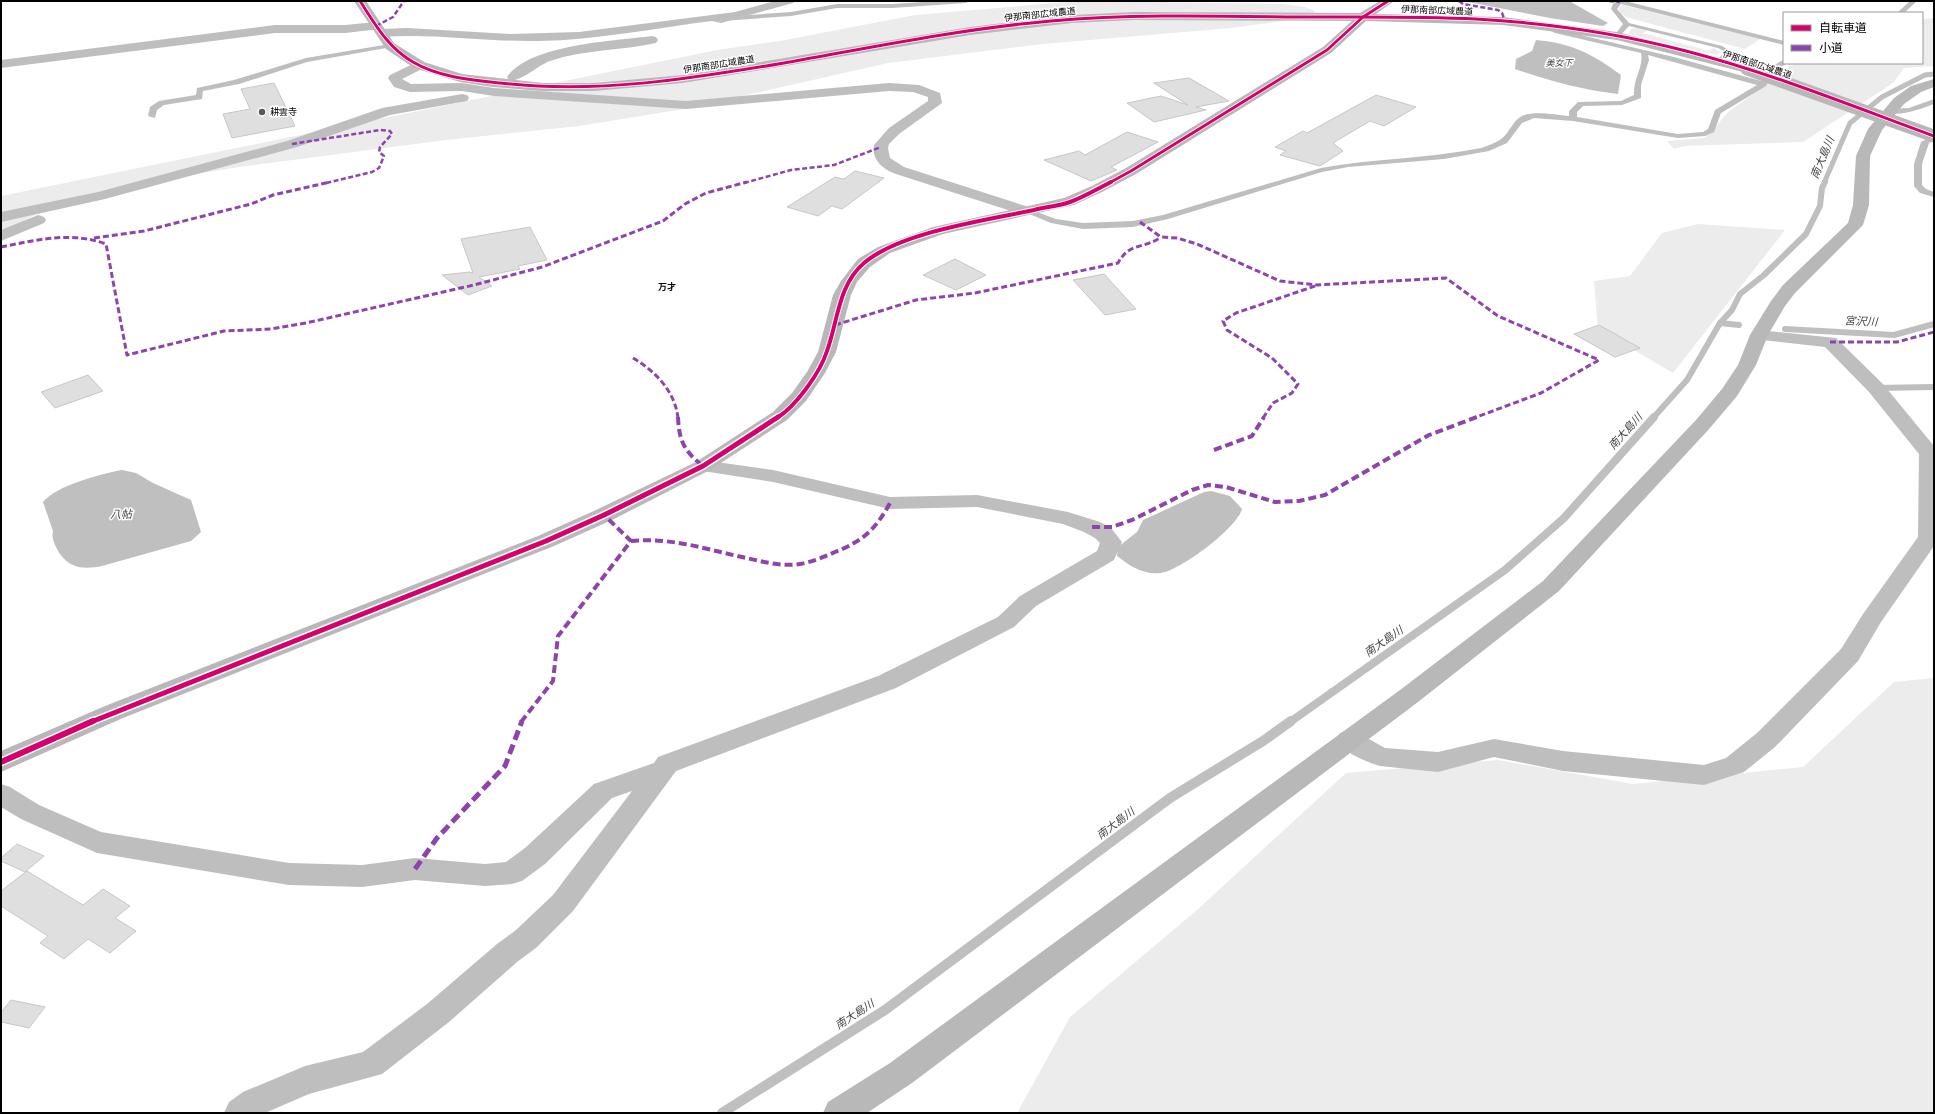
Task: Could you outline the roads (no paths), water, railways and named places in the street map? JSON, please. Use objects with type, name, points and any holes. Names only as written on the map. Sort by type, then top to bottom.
[{"type":"street","name":"伊那南部広域農道","points":[[360,1],[390,46],[419,66],[460,78],[493,83],[543,87],[594,87],[683,79],[889,43],[970,31],[1072,20],[1172,16],[1363,17],[1460,19],[1544,25],[1617,36],[1747,69],[1934,137]]},
{"type":"street","points":[[514,77],[533,63],[555,55],[668,37],[734,15],[789,1]]},
{"type":"street","points":[[1,762],[121,709],[546,541],[604,515],[704,466],[780,416],[799,397],[816,373],[827,352],[842,296],[849,281],[864,263],[890,248],[939,230],[1068,202],[1131,171],[1327,50],[1363,17],[1388,1]]},
{"type":"street","points":[[1,64],[275,29],[379,29],[485,36],[557,37],[595,34],[703,17],[734,15]]},
{"type":"street","points":[[419,66],[395,78],[399,84],[410,88],[448,86],[686,105],[889,87],[917,88],[931,92],[936,96],[935,103],[891,134],[883,142],[881,147],[882,158],[890,166],[908,173],[1026,212]]},
{"type":"street","points":[[839,1113],[901,1073],[1409,696],[1551,586],[1708,419],[1730,392],[1747,365],[1759,335],[1777,304],[1789,289],[1855,225],[1861,205],[1863,156],[1875,129],[1899,101],[1916,89],[1934,83]]},
{"type":"street","points":[[1,217],[100,196],[292,144],[387,111],[496,91]]},
{"type":"street","points":[[1,236],[32,222],[72,211],[100,196]]},
{"type":"street","points":[[1349,740],[1380,757],[1438,762],[1494,748],[1563,761],[1704,775],[1735,765],[1766,740],[1850,655],[1871,619],[1929,537],[1931,456],[1876,388],[1830,342],[1759,335]]},
{"type":"street","points":[[240,1113],[254,1102],[305,1080],[371,1064],[438,1013],[526,939],[563,903],[660,770],[667,764],[887,682],[1006,622],[1028,602],[1106,555],[1111,542],[1103,534],[1092,527],[1068,518],[977,501],[890,503],[773,476],[704,466]]},
{"type":"street","points":[[1,794],[30,812],[97,842],[281,873],[362,876],[414,869],[485,875],[512,873],[535,856],[603,791],[660,770]]},
{"type":"lane","points":[[722,19],[791,14],[838,6],[892,6],[966,1]]},
{"type":"lane","points":[[1901,12],[1914,1]]},
{"type":"lane","points":[[1719,61],[1729,52],[1720,47],[1627,24],[1614,9],[1616,5],[1624,2],[1783,43]]},
{"type":"lane","points":[[1617,36],[1627,24]]},
{"type":"lane","points":[[1544,25],[1557,32],[1644,52],[1763,84]]},
{"type":"lane","points":[[152,116],[153,109],[162,103],[199,96],[200,90],[236,82],[306,60],[390,46]]},
{"type":"lane","points":[[1572,119],[1573,111],[1581,104],[1622,103],[1638,96],[1637,84],[1646,60],[1644,52]]},
{"type":"lane","points":[[1026,212],[1054,221],[1083,226],[1133,224],[1165,217],[1321,170],[1348,165],[1444,157],[1486,149],[1504,141],[1519,121],[1526,117],[1550,116],[1678,136],[1705,134],[1711,130],[1718,112],[1763,84],[1772,70],[1783,63]]},
{"type":"lane","points":[[1889,111],[1910,110],[1934,101]]},
{"type":"lane","points":[[1934,137],[1925,142],[1918,164],[1918,186],[1922,191],[1934,195]]},
{"type":"lane","points":[[1876,388],[1934,387]]},
{"type":"water","points":[[1569,1],[1608,23],[1603,26],[1550,18],[1468,2]]},
{"type":"water","name":"美女下","points":[[1536,40],[1571,47],[1591,55],[1601,61],[1621,75],[1618,94],[1566,84],[1515,69],[1516,59],[1532,51]]},
{"type":"water","name":"八帖","points":[[122,470],[136,473],[153,483],[191,500],[201,532],[191,541],[102,566],[83,568],[69,563],[61,555],[55,545],[53,540],[53,531],[43,502],[58,490],[69,485],[91,477]]},
{"type":"water","points":[[1211,491],[1230,496],[1242,509],[1230,527],[1194,556],[1170,570],[1161,573],[1148,573],[1137,569],[1117,556],[1118,547],[1137,532],[1143,520],[1204,492]]},
{"type":"waterway","name":"南大島川","points":[[1824,183],[1850,123],[1882,97],[1925,75],[1934,74]]},
{"type":"waterway","name":"南大島川","points":[[1720,323],[1732,310],[1740,294],[1764,275],[1806,234],[1820,206],[1822,188],[1825,182]]},
{"type":"waterway","name":"南大島川","points":[[1653,418],[1687,380],[1720,323]]},
{"type":"waterway","name":"宮沢川","points":[[1720,323],[1739,325]]},
{"type":"waterway","name":"宮沢川","points":[[1785,329],[1894,335],[1934,324]]},
{"type":"waterway","name":"南大島川","points":[[1290,722],[1505,570],[1564,518],[1654,417]]},
{"type":"waterway","name":"南大島川","points":[[722,1113],[885,1010],[1170,798],[1263,741],[1291,721]]},
{"type":"place","name":"耕雲寺","points":[[262,112]]},
{"type":"district","name":"万才","points":[[667,287]]}]
